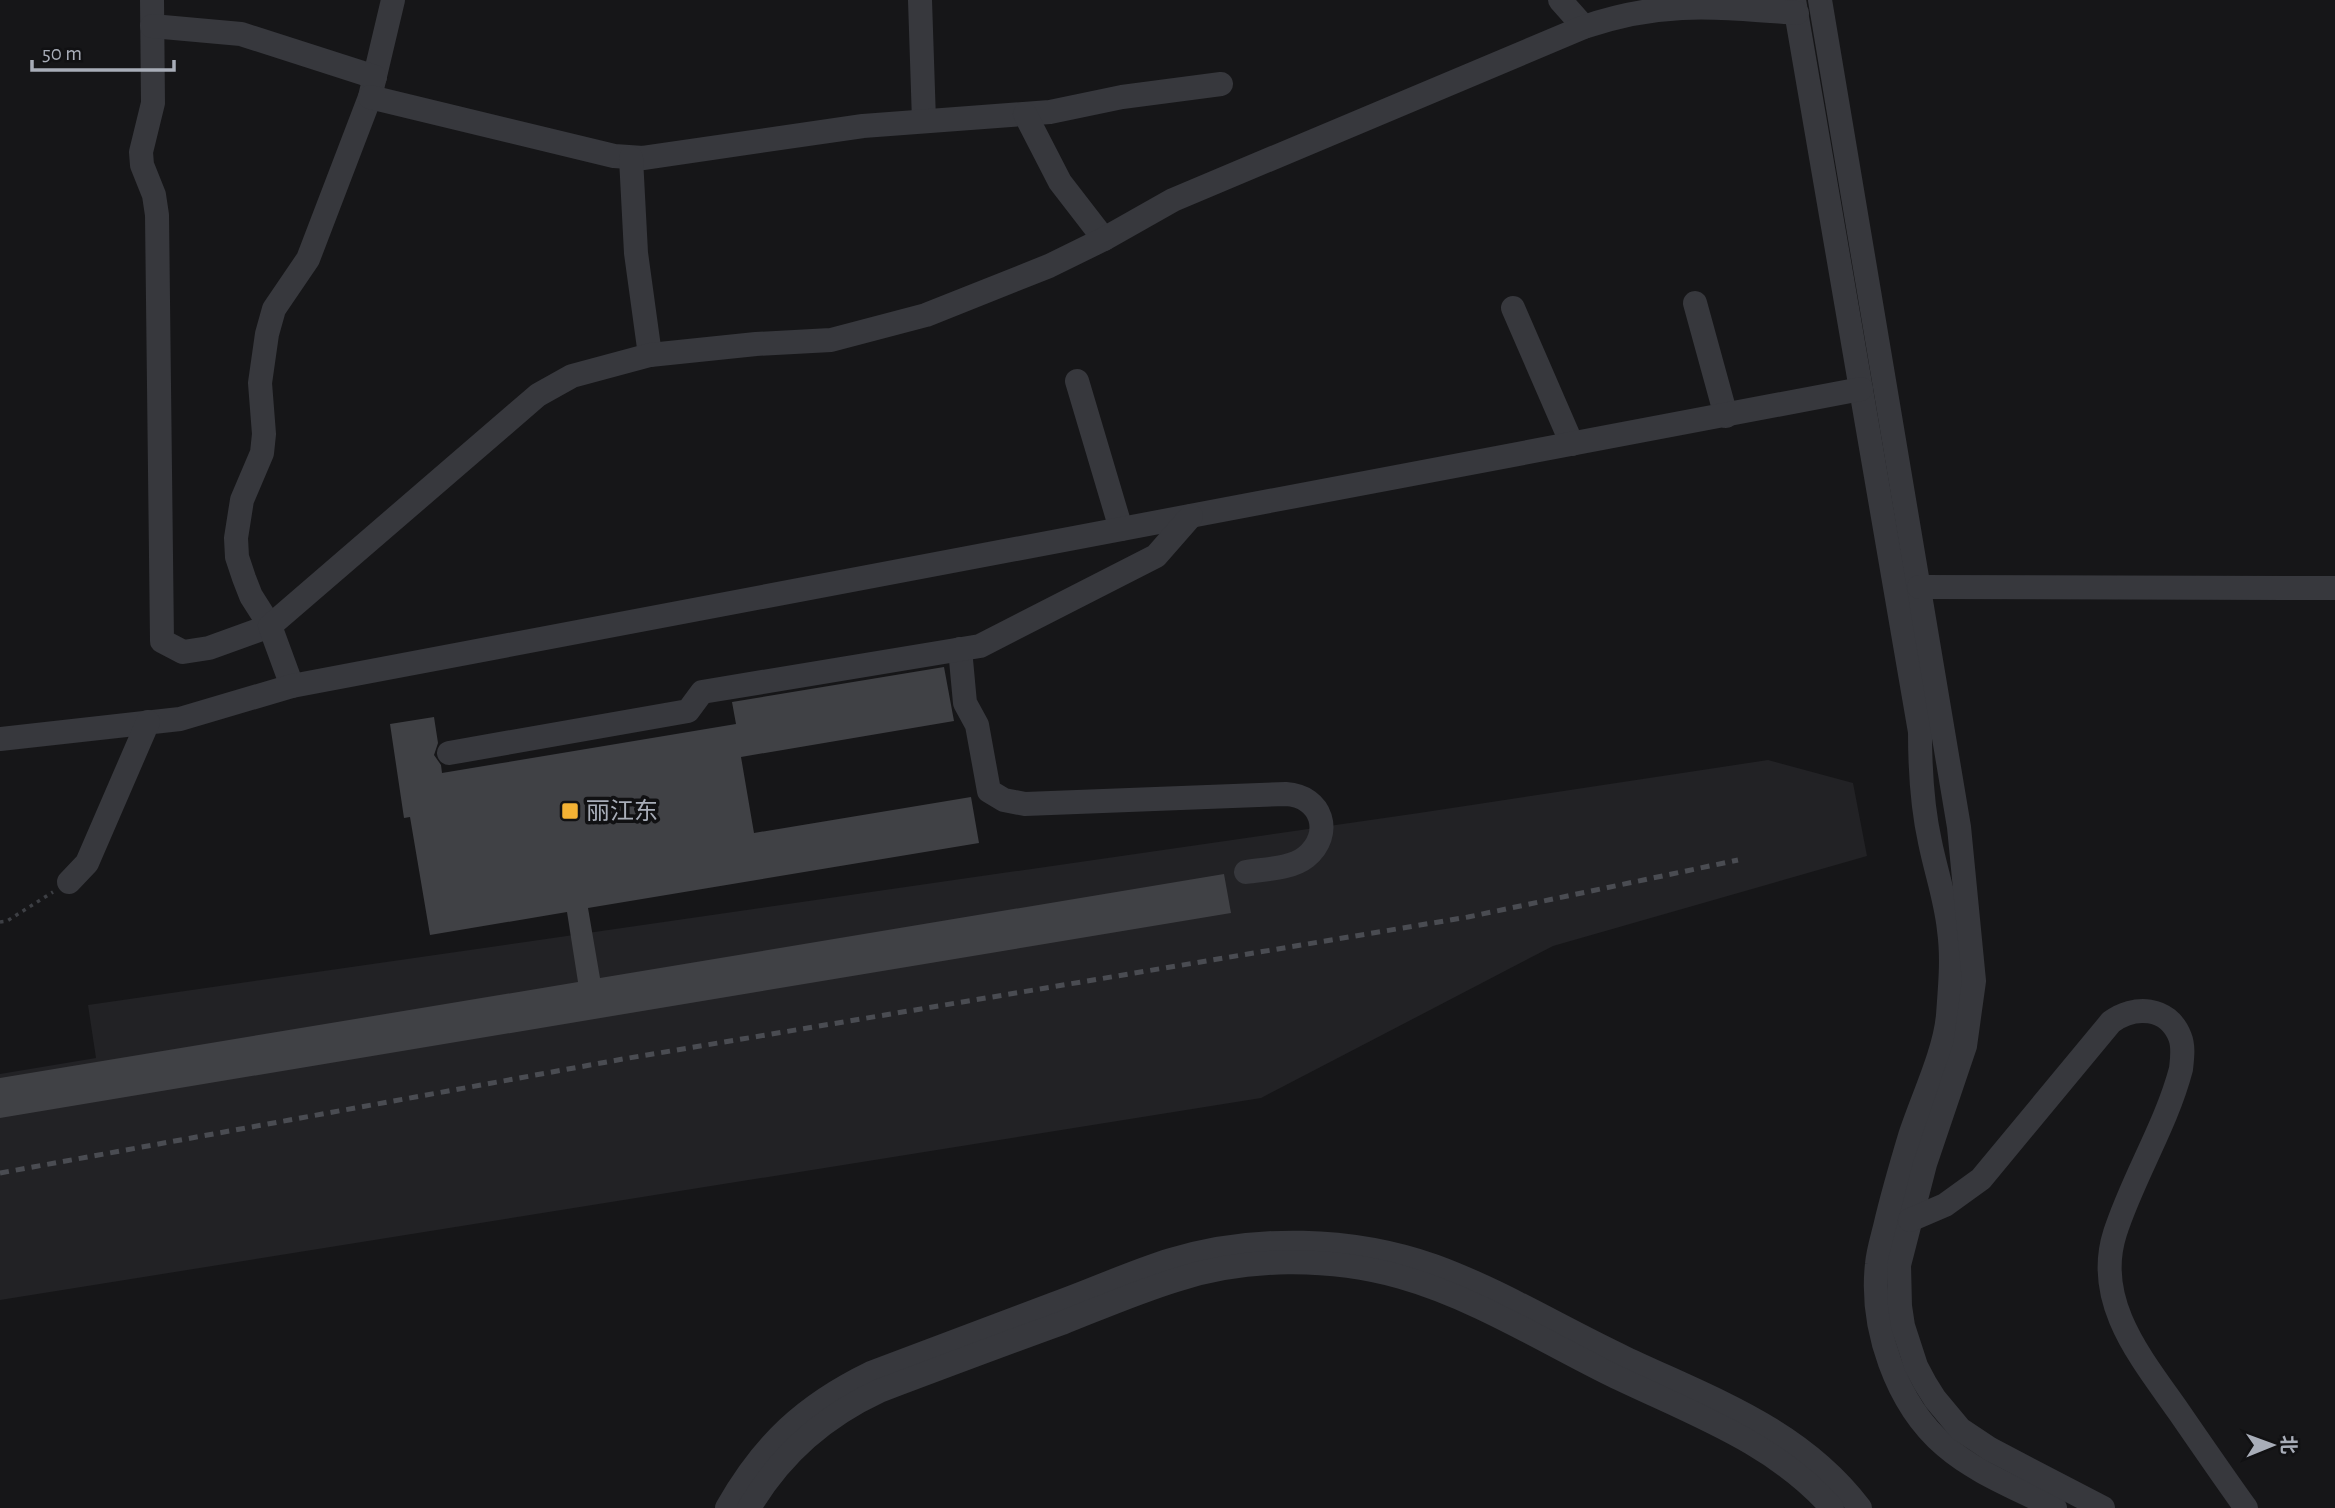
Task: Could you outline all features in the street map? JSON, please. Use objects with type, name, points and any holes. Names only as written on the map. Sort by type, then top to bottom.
[{"type":"street","points":[[152,0],[153,103],[141,152],[142,165],[154,195],[157,215],[162,641],[183,652],[209,648],[270,626],[538,395],[572,376],[650,355],[756,344],[831,340],[926,315],[1000,287],[1104,239],[1173,200],[1584,27],[1628,12],[1665,6],[1796,7],[1920,732],[1920,779],[1930,843],[1946,902],[1951,965],[1944,1038],[1903,1157],[1877,1262],[1877,1308],[1891,1364],[1905,1394],[1930,1430],[1945,1446],[1978,1469],[2055,1508]]},
{"type":"street","points":[[292,686],[270,626],[251,596],[244,578],[237,557],[236,538],[242,500],[262,453],[264,434],[260,383],[267,334],[274,309],[308,259],[373,87],[393,0]]},
{"type":"street","points":[[920,0],[924,121]]},
{"type":"street","points":[[1560,0],[1584,27]]},
{"type":"street","points":[[1820,0],[1959,827],[1974,981],[1965,1046],[1944,1105],[1899,1265],[1903,1326],[1916,1366],[1935,1399],[1960,1429],[1990,1449],[2103,1508]]},
{"type":"street","points":[[152,26],[241,34],[373,87],[614,156],[631,158],[863,126],[1050,112],[1122,97],[1221,84]]},
{"type":"street","points":[[1025,114],[1059,182],[1104,239]]},
{"type":"street","points":[[631,158],[636,253],[650,355]]},
{"type":"street","points":[[1695,303],[1726,416]]},
{"type":"street","points":[[1513,308],[1572,444]]},
{"type":"street","points":[[1077,382],[1121,529]]},
{"type":"street","points":[[0,739],[180,719],[292,686],[1861,389]]},
{"type":"street","points":[[449,753],[688,711],[702,692],[980,646],[1156,556],[1191,516]]},
{"type":"street","points":[[1919,587],[2335,588]]},
{"type":"street","points":[[960,649],[965,702],[977,724],[989,791],[1004,800],[1025,803],[1286,794],[1310,801],[1321,816],[1322,825],[1312,851],[1292,864],[1246,872]]},
{"type":"street","points":[[69,882],[87,863],[148,722]]},
{"type":"street","points":[[1910,1220],[1945,1205],[1981,1179],[2111,1022],[2125,1013],[2142,1010],[2151,1011],[2168,1020],[2180,1036],[2181,1069],[2115,1234],[2111,1264],[2113,1295],[2121,1322],[2133,1347],[2246,1508]]},
{"type":"street","points":[[727,1508],[750,1470],[786,1429],[826,1396],[871,1373],[1171,1260],[1231,1248],[1289,1243],[1375,1251],[1433,1266],[1461,1277],[1762,1422],[1816,1459],[1860,1508]]},
{"type":"street","points":[[750,1508],[766,1481],[799,1443],[837,1413],[878,1391],[1177,1279],[1233,1268],[1290,1263],[1371,1270],[1454,1295],[1751,1442],[1801,1477],[1832,1508]]},
{"type":"path","points":[[0,922],[7,921],[69,882]]},
{"type":"shaded area","points":[[1768,760],[1853,783],[1867,856],[1553,946],[1261,1098],[0,1300],[0,1074],[96,1058],[88,1005]]},
{"type":"building","points":[[944,667],[954,721],[741,757],[754,833],[971,797],[979,843],[588,908],[600,978],[1224,874],[1231,913],[0,1118],[0,1078],[578,982],[567,912],[430,935],[410,817],[404,818],[390,724],[434,717],[438,743],[434,755],[441,765],[442,773],[736,724],[732,702]]},
{"type":"railway","points":[[0,1173],[623,1059],[1468,917],[1738,860]]},
{"type":"place","name":"丽江东","points":[[570,811]]}]
